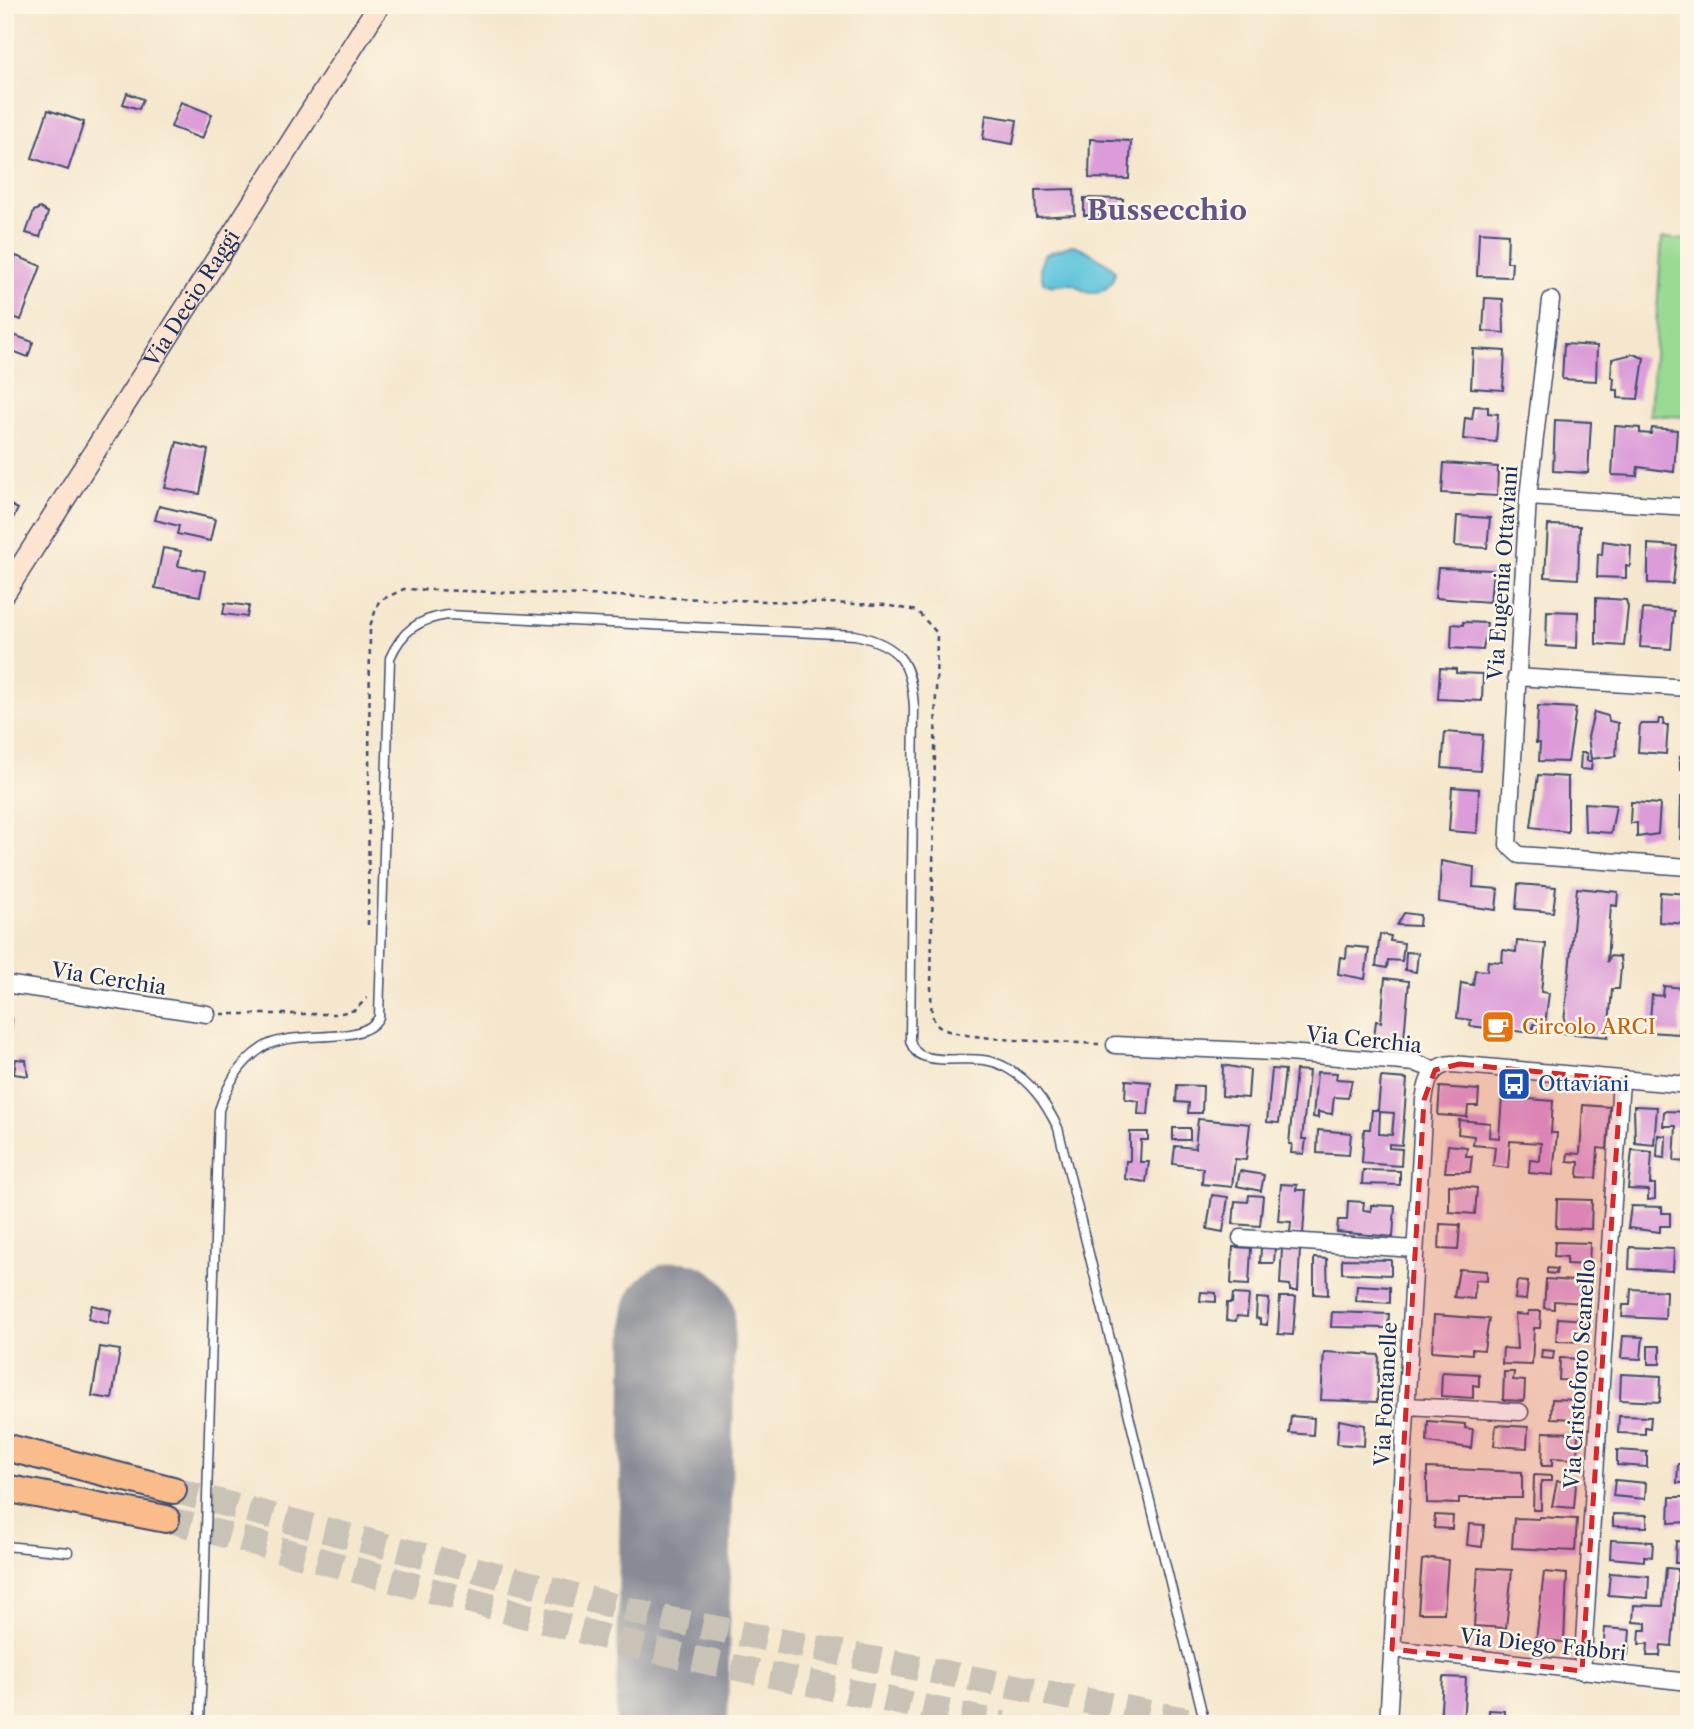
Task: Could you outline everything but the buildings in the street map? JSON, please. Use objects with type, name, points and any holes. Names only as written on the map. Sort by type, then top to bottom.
[{"type":"highway","points":[[5,1447],[173,1490]]},
{"type":"highway","points":[[5,1463],[145,1482]]},
{"type":"highway","points":[[5,1488],[166,1519]]},
{"type":"highway","points":[[5,1501],[133,1512]]},
{"type":"main road","name":"Via Decio Raggi","points":[[5,592],[379,5]]},
{"type":"street","name":"Via Eugenia Ottaviani","points":[[1551,300],[1528,497],[1507,840],[1510,850],[1528,856],[1689,866]]},
{"type":"street","points":[[1528,497],[1689,507]]},
{"type":"street","points":[[1516,677],[1689,688]]},
{"type":"street","name":"Via Cerchia","points":[[5,984],[207,1014]]},
{"type":"street","name":"Via Cerchia","points":[[1115,1045],[1416,1063],[1435,1070],[1452,1063],[1689,1085]]},
{"type":"street","name":"Via Fontanelle","points":[[1388,1724],[1424,1100],[1428,1079],[1435,1070]]},
{"type":"street","name":"Via Cristoforo Scanello","points":[[1582,1671],[1621,1080]]},
{"type":"street","points":[[1241,1238],[1415,1249]]},
{"type":"street","points":[[1406,1406],[1520,1412]]},
{"type":"street","name":"Via Diego Fabbri","points":[[1392,1649],[1689,1682]]},
{"type":"lane","points":[[200,1724],[219,1110],[233,1076],[264,1046],[298,1036],[363,1032],[374,1026],[379,1017],[390,658],[398,639],[412,626],[448,615],[855,635],[879,640],[894,650],[905,663],[912,682],[914,707],[910,1040],[913,1049],[923,1056],[977,1059],[1002,1065],[1025,1080],[1045,1101],[1058,1128],[1205,1724]]},
{"type":"lane","points":[[5,1546],[68,1552]]},
{"type":"path","points":[[368,929],[370,626],[379,601],[404,589],[885,604],[917,611],[937,633],[931,988],[935,1024],[941,1029],[965,1036],[1115,1045]]},
{"type":"path","points":[[207,1014],[337,1014],[355,1010],[368,998]]},
{"type":"highlighted area","points":[[1460,1064],[1621,1080],[1582,1671],[1392,1649],[1424,1100],[1435,1070]]},
{"type":"green space","points":[[1662,238],[1689,240],[1689,417],[1650,415]]},
{"type":"water","points":[[1072,245],[1095,255],[1115,270],[1110,285],[1102,291],[1092,293],[1076,285],[1043,282],[1040,266],[1046,254]]},
{"type":"runway","points":[[672,1724],[679,1318]]},
{"type":"tunnel","points":[[173,1490],[656,1617],[1206,1724]]},
{"type":"tunnel","points":[[166,1519],[653,1650],[1003,1724]]},
{"type":"place","name":"Circolo ARCI","points":[[1498,1027]]},
{"type":"place","name":"Ottaviani","points":[[1514,1084]]},
{"type":"district","name":"Bussecchio","points":[[1167,210]]}]
